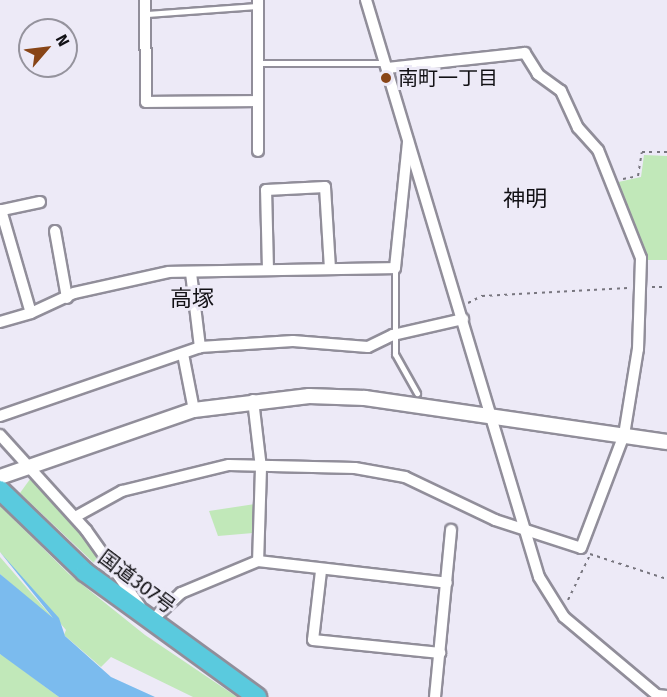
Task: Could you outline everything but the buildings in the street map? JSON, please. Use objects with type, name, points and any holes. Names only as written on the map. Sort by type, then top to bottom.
[{"type":"highway","name":"国道307号","points":[[0,490],[85,572],[257,697]]},
{"type":"street","points":[[145,0],[146,102],[258,101]]},
{"type":"street","points":[[366,0],[388,66],[539,577],[562,614],[657,695],[667,696]]},
{"type":"street","points":[[258,3],[258,151]]},
{"type":"street","points":[[75,517],[147,484],[229,465],[261,468],[355,468],[405,477],[495,520],[523,526],[585,551],[624,435],[636,387],[641,258],[608,181],[598,150],[578,128],[561,91],[538,74],[525,53],[388,66]]},
{"type":"street","points":[[0,322],[31,313],[67,298],[169,272],[395,268],[408,135]]},
{"type":"street","points":[[268,270],[266,190],[325,188],[330,268]]},
{"type":"street","points":[[31,313],[0,210],[40,202]]},
{"type":"street","points":[[55,231],[67,298]]},
{"type":"street","points":[[191,273],[200,347]]},
{"type":"street","points":[[0,416],[200,347],[294,341],[368,347],[393,335],[462,313]]},
{"type":"street","points":[[183,354],[194,410]]},
{"type":"street","points":[[0,477],[26,464],[194,410],[253,400],[366,398],[667,442]]},
{"type":"street","points":[[253,400],[261,468],[258,561]]},
{"type":"street","points":[[0,435],[75,517],[153,623],[182,593],[258,561],[321,571],[447,584]]},
{"type":"street","points":[[435,697],[451,530]]},
{"type":"street","points":[[321,571],[313,640],[440,653]]},
{"type":"lane","points":[[145,14],[258,3]]},
{"type":"lane","points":[[258,63],[388,66]]},
{"type":"lane","points":[[395,268],[393,335],[395,354],[417,393]]},
{"type":"path","points":[[608,181],[638,176],[642,152],[667,152]]},
{"type":"path","points":[[462,313],[482,296],[667,287]]},
{"type":"path","points":[[562,614],[585,551],[667,579]]},
{"type":"green space","points":[[644,155],[667,156],[667,260],[647,260],[614,183],[641,177]]},
{"type":"green space","points":[[33,475],[103,558],[96,565],[20,493]]},
{"type":"green space","points":[[255,504],[253,533],[218,536],[209,511]]},
{"type":"green space","points":[[0,506],[69,574],[145,635],[237,697],[193,697],[111,657],[101,667],[64,635],[66,630],[0,552]]},
{"type":"green space","points":[[0,557],[53,618],[53,621],[0,574]]},
{"type":"green space","points":[[0,654],[4,656],[59,697],[0,697]]},
{"type":"water","points":[[0,552],[59,618],[65,636],[111,677],[155,697],[59,697],[0,654],[0,574],[53,618]]},
{"type":"place","name":"南町一丁目","points":[[386,78]]},
{"type":"district","name":"神明","points":[[525,199]]},
{"type":"district","name":"高塚","points":[[192,299]]}]
